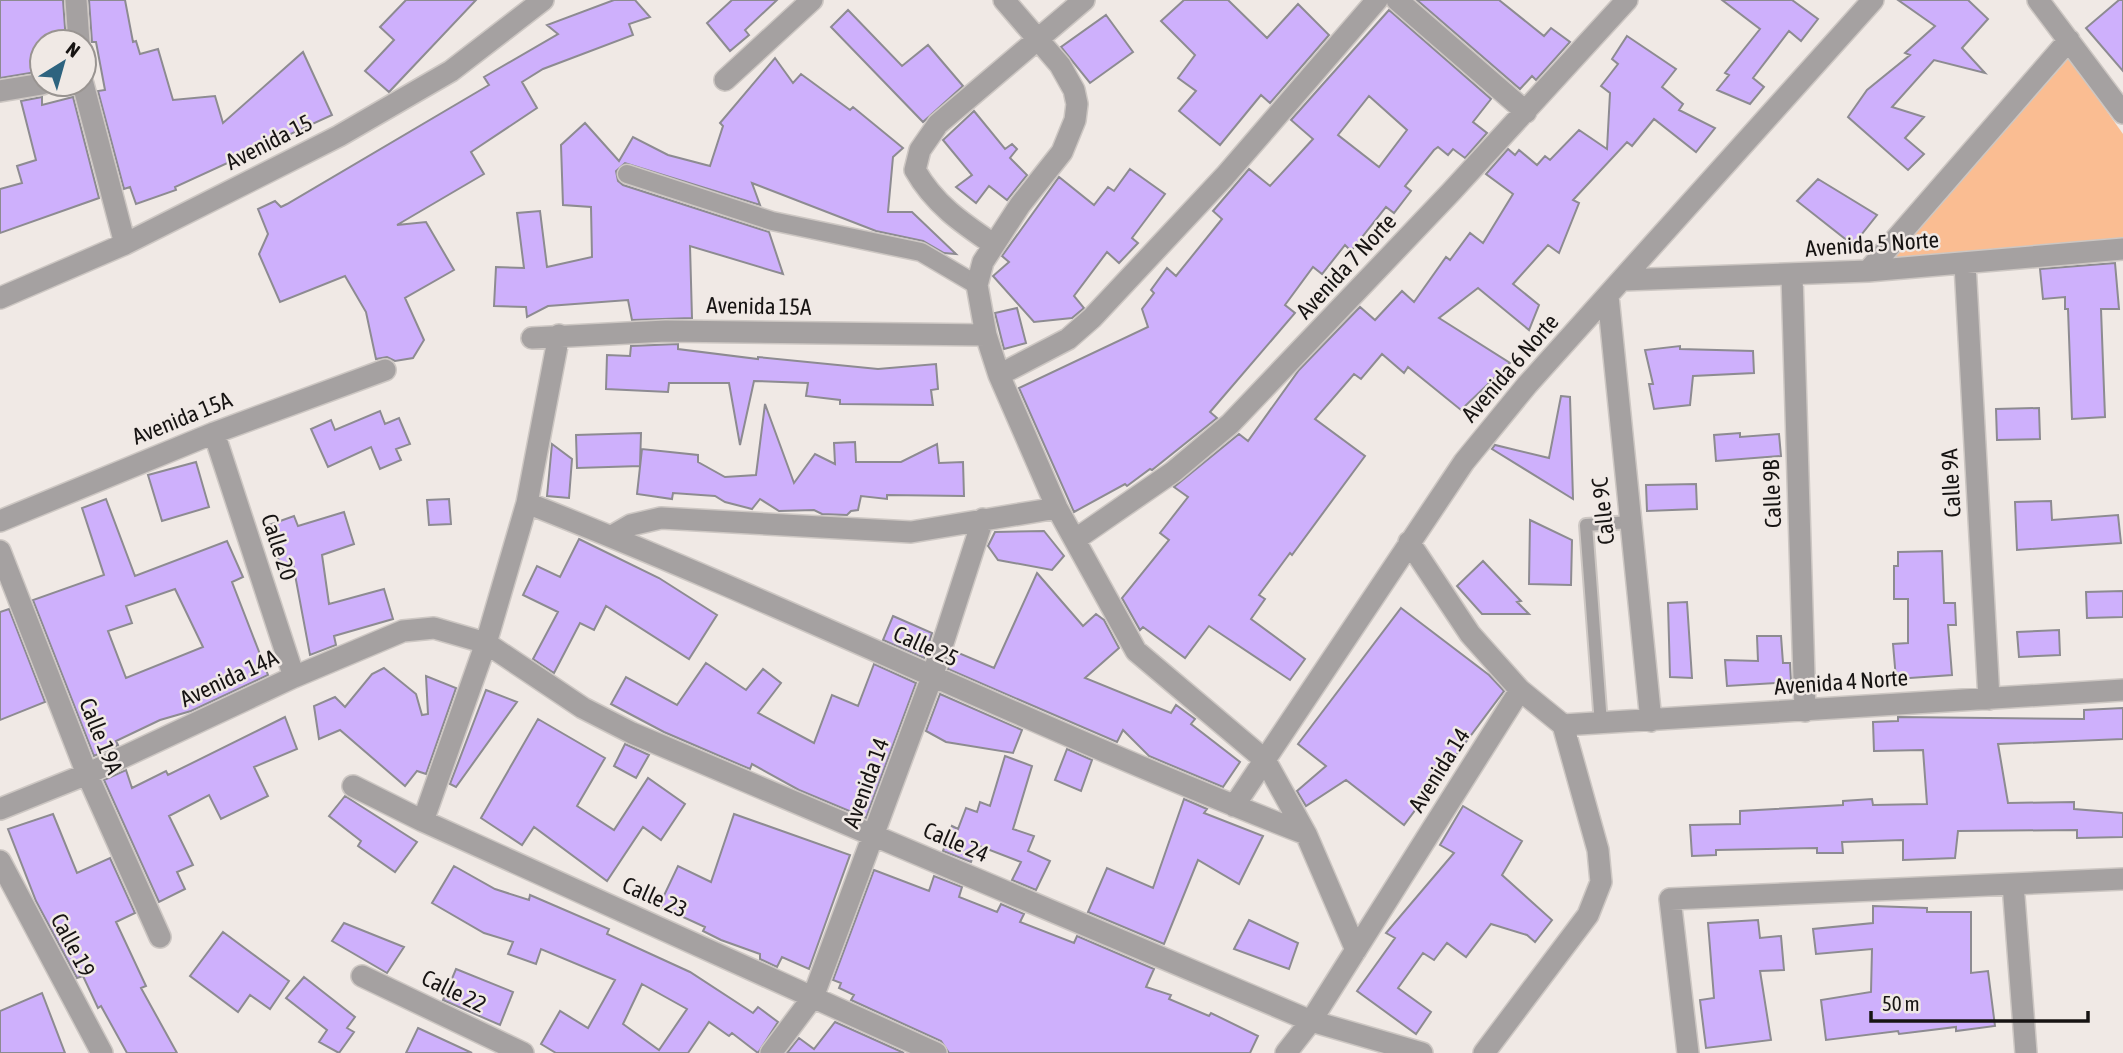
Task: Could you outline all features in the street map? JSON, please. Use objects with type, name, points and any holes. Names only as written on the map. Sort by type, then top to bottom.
[{"type":"street","points":[[76,0],[78,28]]},
{"type":"street","name":"Avenida 15","points":[[0,298],[125,244],[410,97],[451,71],[543,0]]},
{"type":"street","points":[[725,80],[812,0]]},
{"type":"street","points":[[1004,0],[1038,39],[1074,90],[1075,120],[1062,152],[993,244],[983,262],[976,285],[986,335],[999,374],[1057,508],[1136,651],[1265,760],[1306,834],[1356,950]]},
{"type":"street","points":[[993,244],[952,216],[926,190],[915,170],[920,150],[938,124],[1084,0]]},
{"type":"street","points":[[999,374],[1068,339],[1092,318],[1225,176],[1377,0]]},
{"type":"street","points":[[1397,0],[1526,112]]},
{"type":"street","name":"Avenida 7 Norte","points":[[1076,539],[1173,472],[1230,424],[1526,112],[1628,0]]},
{"type":"street","name":"Avenida 6 Norte","points":[[1234,806],[1464,462],[1527,385],[1873,0]]},
{"type":"street","points":[[2038,0],[2123,113]]},
{"type":"street","points":[[1868,271],[2069,40]]},
{"type":"street","points":[[0,91],[28,86]]},
{"type":"street","points":[[87,98],[125,244]]},
{"type":"street","points":[[627,174],[772,221],[921,252],[976,285]]},
{"type":"street","name":"Avenida 5 Norte","points":[[1616,288],[1965,264],[2123,249]]},
{"type":"street","name":"Calle 9A","points":[[1965,264],[1990,698]]},
{"type":"street","name":"Calle 9B","points":[[1792,275],[1805,711]]},
{"type":"street","name":"Calle 9C","points":[[1616,288],[1630,522],[1651,721]]},
{"type":"street","name":"Avenida 15A","points":[[532,338],[666,331],[986,335]]},
{"type":"street","points":[[423,821],[486,643],[527,503],[559,335]]},
{"type":"street","name":"Avenida 15A","points":[[0,521],[214,433],[384,370]]},
{"type":"street","name":"Calle 20","points":[[214,433],[294,677]]},
{"type":"street","name":"Calle 25","points":[[527,503],[612,536],[932,677],[1306,834]]},
{"type":"street","points":[[612,536],[631,525],[661,518],[911,532],[1057,508]]},
{"type":"street","name":"Avenida 14","points":[[771,1053],[813,997],[932,677],[983,519]]},
{"type":"street","points":[[1409,542],[1470,634],[1520,690],[1563,725],[1598,850],[1601,882],[1588,915],[1484,1053]]},
{"type":"street","name":"Calle 19A","points":[[0,551],[87,774],[160,937]]},
{"type":"street","name":"Avenida 14A","points":[[0,808],[87,774],[294,677],[403,631],[435,628],[486,643]]},
{"type":"street","name":"Calle 24","points":[[486,643],[583,708],[620,726],[1311,1021],[1422,1053]]},
{"type":"street","name":"Avenida 14","points":[[1286,1053],[1311,1021],[1520,690]]},
{"type":"street","name":"Avenida 4 Norte","points":[[1563,725],[2123,690]]},
{"type":"street","name":"Calle 23","points":[[353,786],[423,821],[936,1053]]},
{"type":"street","name":"Calle 19","points":[[0,860],[102,1053]]},
{"type":"street","points":[[1688,1053],[1670,899],[2123,879]]},
{"type":"street","points":[[2014,884],[2026,1053]]},
{"type":"street","name":"Calle 22","points":[[362,976],[523,1053]]},
{"type":"lane","points":[[1601,724],[1586,525],[1630,522]]},
{"type":"shaded area","points":[[2069,58],[2123,134],[2123,238],[1891,260]]},
{"type":"building","points":[[0,0],[63,0],[65,28],[28,28],[28,73],[0,78]]},
{"type":"building","points":[[89,0],[125,0],[133,42],[136,41],[140,54],[158,49],[173,100],[215,96],[223,123],[303,52],[332,115],[175,187],[176,190],[136,204],[130,187],[124,189],[98,91],[105,90],[98,53],[98,28],[91,28]]},
{"type":"building","points":[[406,0],[476,0],[389,92],[365,71],[394,40],[380,27]]},
{"type":"building","points":[[614,0],[635,0],[650,17],[629,24],[633,35],[543,69],[522,82],[537,108],[471,152],[484,174],[397,225],[426,222],[454,270],[405,298],[424,340],[413,358],[395,361],[387,357],[376,359],[366,312],[345,276],[280,302],[259,254],[268,234],[258,209],[275,201],[281,207],[287,204],[489,85],[484,77],[558,34],[547,25]]},
{"type":"building","points":[[732,0],[777,0],[745,30],[749,35],[730,51],[707,23]]},
{"type":"building","points":[[1184,0],[1228,0],[1267,38],[1298,4],[1329,35],[1270,103],[1261,95],[1220,145],[1179,111],[1196,91],[1178,78],[1195,55],[1161,21]]},
{"type":"building","points":[[1417,0],[1499,0],[1544,36],[1551,28],[1570,42],[1536,80],[1532,76],[1520,89]]},
{"type":"building","points":[[1722,0],[1792,0],[1818,19],[1801,41],[1789,31],[1753,78],[1764,87],[1750,104],[1717,90],[1729,75],[1725,73],[1760,29]]},
{"type":"building","points":[[1898,0],[1968,0],[1988,19],[1962,48],[1985,73],[1934,60],[1892,107],[1924,117],[1905,138],[1924,154],[1908,170],[1848,117],[1867,90],[1910,55],[1905,53],[1935,26]]},
{"type":"building","points":[[2119,0],[2123,0],[2123,71],[2086,28]]},
{"type":"building","points":[[848,10],[902,66],[928,45],[963,86],[923,122],[831,27]]},
{"type":"building","points":[[1389,10],[1491,99],[1473,122],[1487,133],[1465,158],[1453,149],[1448,155],[1438,147],[1405,186],[1411,191],[1394,213],[1386,207],[1351,251],[1345,245],[1322,274],[1313,267],[1285,305],[1295,313],[1210,412],[1217,418],[1152,470],[1127,486],[1125,484],[1074,512],[1019,388],[1148,327],[1142,309],[1154,293],[1151,290],[1167,268],[1176,276],[1222,219],[1213,211],[1249,169],[1270,186],[1313,139],[1291,120]],"holes":[[[1369,96],[1407,130],[1379,167],[1338,135]]]},
{"type":"building","points":[[1106,15],[1133,52],[1090,83],[1061,47]]},
{"type":"building","points":[[1627,36],[1676,69],[1662,87],[1683,104],[1679,110],[1715,128],[1696,152],[1654,119],[1632,146],[1627,142],[1573,200],[1579,203],[1559,253],[1548,245],[1513,284],[1539,305],[1529,330],[1478,288],[1439,318],[1510,363],[1461,410],[1408,367],[1404,373],[1382,354],[1361,379],[1354,374],[1315,419],[1365,456],[1259,595],[1265,599],[1251,619],[1305,659],[1290,680],[1209,626],[1185,658],[1143,627],[1140,630],[1122,598],[1169,540],[1160,533],[1188,497],[1174,487],[1239,434],[1248,441],[1299,370],[1360,307],[1375,320],[1402,291],[1414,302],[1446,257],[1450,260],[1470,233],[1483,243],[1513,194],[1486,174],[1508,149],[1515,155],[1519,150],[1537,165],[1545,156],[1550,160],[1579,130],[1607,149],[1610,93],[1601,86],[1618,64],[1612,59]]},
{"type":"building","points":[[775,58],[793,83],[801,74],[850,110],[853,107],[903,148],[893,157],[888,212],[912,212],[956,254],[944,253],[923,241],[876,231],[752,183],[760,205],[625,163],[616,171],[618,181],[623,185],[769,232],[783,274],[690,246],[692,318],[632,320],[628,300],[548,306],[527,317],[526,307],[494,306],[496,267],[524,268],[517,213],[540,211],[547,267],[592,257],[591,207],[563,205],[561,145],[585,123],[619,161],[633,137],[668,155],[710,166],[723,126],[720,123]]},
{"type":"building","points":[[42,98],[42,105],[73,98],[99,198],[0,233],[0,189],[22,183],[17,166],[36,160],[21,101]]},
{"type":"building","points":[[974,111],[1005,149],[1012,144],[1017,149],[1010,158],[1027,175],[1007,200],[989,186],[976,203],[956,187],[972,175],[943,140]]},
{"type":"building","points":[[1130,169],[1165,194],[1132,238],[1138,243],[1119,263],[1107,252],[1074,296],[1084,308],[1072,318],[1034,322],[993,276],[1009,262],[1002,256],[1059,177],[1094,205],[1108,187],[1114,191]]},
{"type":"building","points":[[1818,179],[1877,215],[1853,245],[1797,201]]},
{"type":"building","points":[[2115,263],[2119,309],[2101,309],[2105,417],[2072,419],[2068,309],[2065,309],[2065,297],[2043,299],[2040,269]]},
{"type":"building","points":[[1017,308],[1026,343],[1004,349],[995,313]]},
{"type":"building","points":[[678,344],[678,349],[758,359],[878,369],[936,364],[938,389],[931,390],[933,405],[840,404],[840,400],[806,396],[808,383],[754,381],[740,445],[729,383],[669,383],[668,392],[606,389],[607,355],[630,356],[631,346]]},
{"type":"building","points":[[1680,346],[1680,349],[1753,351],[1754,373],[1693,376],[1690,405],[1654,409],[1649,384],[1653,384],[1645,350]]},
{"type":"building","points":[[1561,396],[1570,397],[1573,499],[1492,449],[1495,445],[1549,458]]},
{"type":"building","points":[[765,404],[794,483],[815,454],[835,464],[834,443],[855,442],[856,462],[901,462],[937,444],[939,463],[963,462],[964,496],[887,495],[887,499],[861,496],[858,510],[847,515],[822,514],[814,510],[779,511],[760,499],[752,509],[725,502],[715,496],[673,493],[672,499],[637,494],[642,449],[698,455],[698,462],[725,477],[756,475]]},
{"type":"building","points":[[2039,408],[2040,439],[1997,440],[1996,409]]},
{"type":"building","points":[[380,411],[385,424],[399,418],[410,444],[396,449],[401,460],[380,469],[371,447],[328,467],[311,429],[331,420],[335,430]]},
{"type":"building","points":[[641,433],[640,466],[577,468],[576,435]]},
{"type":"building","points":[[1740,433],[1740,437],[1779,434],[1781,456],[1716,461],[1714,435]]},
{"type":"building","points":[[552,444],[572,459],[569,498],[547,496]]},
{"type":"building","points":[[196,462],[209,507],[162,521],[148,475]]},
{"type":"building","points":[[1696,484],[1697,509],[1647,511],[1646,485]]},
{"type":"building","points":[[106,499],[135,576],[227,541],[243,577],[232,582],[268,675],[191,711],[160,720],[116,741],[118,745],[94,756],[33,600],[104,575],[82,508]],"holes":[[[175,589],[203,647],[126,678],[108,631],[132,623],[126,606]]]},
{"type":"building","points":[[449,499],[451,524],[429,525],[427,500]]},
{"type":"building","points":[[2051,501],[2052,520],[2118,515],[2121,543],[2017,550],[2015,502]]},
{"type":"building","points":[[344,512],[354,544],[322,555],[329,604],[384,589],[393,619],[334,636],[336,645],[310,655],[293,564],[281,568],[269,525],[294,516],[298,526]]},
{"type":"building","points":[[1530,520],[1572,540],[1571,585],[1529,584]]},
{"type":"building","points":[[1044,531],[1064,556],[1052,570],[998,560],[988,546],[995,532]]},
{"type":"building","points":[[579,539],[659,578],[717,615],[689,659],[606,606],[594,630],[580,623],[554,673],[533,659],[558,612],[523,595],[537,566],[560,577]]},
{"type":"building","points":[[1942,551],[1944,603],[1955,603],[1956,625],[1948,625],[1952,675],[1896,679],[1893,644],[1908,643],[1908,599],[1894,599],[1894,566],[1898,566],[1898,552]]},
{"type":"building","points":[[1483,561],[1521,601],[1517,602],[1529,614],[1482,614],[1457,586]]},
{"type":"building","points":[[1037,573],[1083,626],[1096,614],[1104,620],[1119,648],[1085,678],[1171,713],[1176,705],[1195,719],[1191,724],[1240,762],[1223,787],[1149,756],[1123,730],[1117,742],[948,669],[954,651],[994,668]]},
{"type":"building","points":[[2123,591],[2123,617],[2087,618],[2086,592]]},
{"type":"building","points":[[1687,602],[1692,678],[1670,677],[1668,603]]},
{"type":"building","points":[[1401,608],[1489,675],[1504,691],[1404,825],[1346,780],[1306,806],[1297,791],[1326,766],[1298,744]]},
{"type":"building","points":[[9,609],[45,702],[0,720],[0,612]]},
{"type":"building","points":[[893,616],[932,633],[924,658],[883,640]]},
{"type":"building","points":[[2059,630],[2060,655],[2019,657],[2017,632]]},
{"type":"building","points":[[1757,636],[1781,636],[1783,663],[1790,663],[1791,682],[1727,686],[1725,660],[1758,661]]},
{"type":"building","points":[[706,663],[746,690],[763,669],[781,683],[758,713],[814,743],[832,695],[858,706],[874,664],[916,683],[866,818],[799,790],[752,764],[750,769],[664,732],[611,704],[626,677],[677,705]]},
{"type":"building","points":[[384,668],[416,694],[422,715],[428,714],[426,676],[456,688],[426,774],[417,771],[405,786],[340,730],[319,739],[314,706],[335,697],[345,707],[372,674]]},
{"type":"building","points":[[486,690],[517,702],[456,787],[450,784]]},
{"type":"building","points":[[940,694],[1022,730],[1013,753],[946,742],[926,731]]},
{"type":"building","points":[[2123,708],[2123,739],[1998,744],[2008,803],[2074,802],[2074,809],[2123,813],[2123,837],[2077,838],[2077,830],[1958,831],[1955,858],[1903,860],[1903,840],[1842,842],[1843,853],[1817,853],[1817,848],[1716,850],[1716,855],[1692,856],[1690,825],[1740,824],[1740,811],[1843,805],[1843,801],[1872,799],[1873,805],[1927,804],[1923,750],[1874,751],[1873,722],[1898,721],[1898,717],[2084,719],[2084,710]]},
{"type":"building","points":[[285,717],[297,749],[254,767],[268,796],[221,819],[209,795],[169,816],[193,865],[177,872],[185,889],[159,902],[104,780],[126,770],[132,788],[166,771],[168,775]]},
{"type":"building","points":[[538,719],[605,758],[577,806],[614,830],[648,778],[685,804],[661,840],[643,827],[607,881],[534,827],[522,845],[481,818]]},
{"type":"building","points":[[625,744],[649,755],[636,778],[614,766]]},
{"type":"building","points":[[1067,749],[1092,760],[1081,791],[1055,780]]},
{"type":"building","points":[[1005,756],[1032,766],[1013,829],[1034,836],[1028,851],[1050,861],[1036,890],[1012,880],[1021,862],[977,845],[971,862],[943,851],[952,826],[958,829],[966,808],[977,812],[980,802],[990,806]]},
{"type":"building","points":[[345,796],[417,842],[395,872],[358,846],[361,841],[329,816]]},
{"type":"building","points":[[1184,799],[1207,809],[1204,813],[1263,836],[1239,884],[1198,860],[1164,944],[1088,912],[1107,868],[1153,888]]},
{"type":"building","points":[[1463,806],[1522,841],[1502,875],[1552,920],[1535,942],[1527,935],[1491,924],[1466,957],[1447,943],[1434,960],[1423,953],[1398,988],[1431,1012],[1416,1034],[1357,991],[1395,938],[1386,933],[1454,853],[1440,845]]},
{"type":"building","points":[[53,814],[77,873],[110,858],[135,913],[116,922],[146,986],[141,988],[177,1053],[127,1053],[101,1006],[98,1008],[83,976],[77,978],[36,901],[8,829]]},
{"type":"building","points":[[734,814],[850,855],[809,969],[782,957],[777,967],[760,959],[760,954],[721,940],[703,931],[705,927],[659,906],[678,866],[711,882]]},
{"type":"building","points":[[454,866],[495,889],[529,900],[530,895],[609,929],[607,934],[690,972],[753,1013],[758,1007],[778,1022],[758,1053],[732,1033],[729,1036],[709,1022],[688,1053],[556,1053],[541,1044],[560,1011],[588,1028],[615,980],[541,949],[536,964],[508,954],[513,942],[484,933],[432,903]],"holes":[[[642,984],[687,1009],[659,1050],[623,1024]]]},
{"type":"building","points":[[874,870],[929,891],[934,876],[962,887],[959,897],[997,912],[1001,904],[1024,914],[1020,922],[1074,943],[1077,936],[1154,969],[1146,987],[1171,995],[1169,999],[1209,1016],[1211,1013],[1258,1036],[1250,1053],[949,1053],[941,1041],[851,1000],[854,995],[839,988],[841,983],[833,980]]},
{"type":"building","points":[[1873,906],[1927,908],[1927,912],[1971,912],[1971,973],[1988,971],[1995,1026],[1956,1031],[1956,1027],[1899,1034],[1898,1031],[1826,1040],[1821,1000],[1871,992],[1872,949],[1816,954],[1813,929],[1873,923]]},
{"type":"building","points":[[1249,920],[1298,943],[1289,969],[1234,949]]},
{"type":"building","points":[[1758,920],[1760,938],[1781,936],[1784,970],[1760,971],[1771,1040],[1706,1048],[1700,1000],[1714,998],[1708,923]]},
{"type":"building","points":[[344,923],[404,947],[387,973],[332,941]]},
{"type":"building","points":[[223,932],[289,981],[270,1009],[250,995],[238,1012],[190,976]]},
{"type":"building","points":[[456,969],[513,992],[500,1025],[443,1000]]},
{"type":"building","points":[[304,977],[355,1017],[347,1028],[354,1032],[339,1053],[319,1042],[327,1030],[286,998]]},
{"type":"building","points":[[42,993],[65,1053],[0,1053],[0,1011]]},
{"type":"building","points":[[835,1022],[904,1053],[787,1053],[799,1038],[814,1049]]},
{"type":"building","points":[[418,1028],[472,1053],[406,1053]]}]
